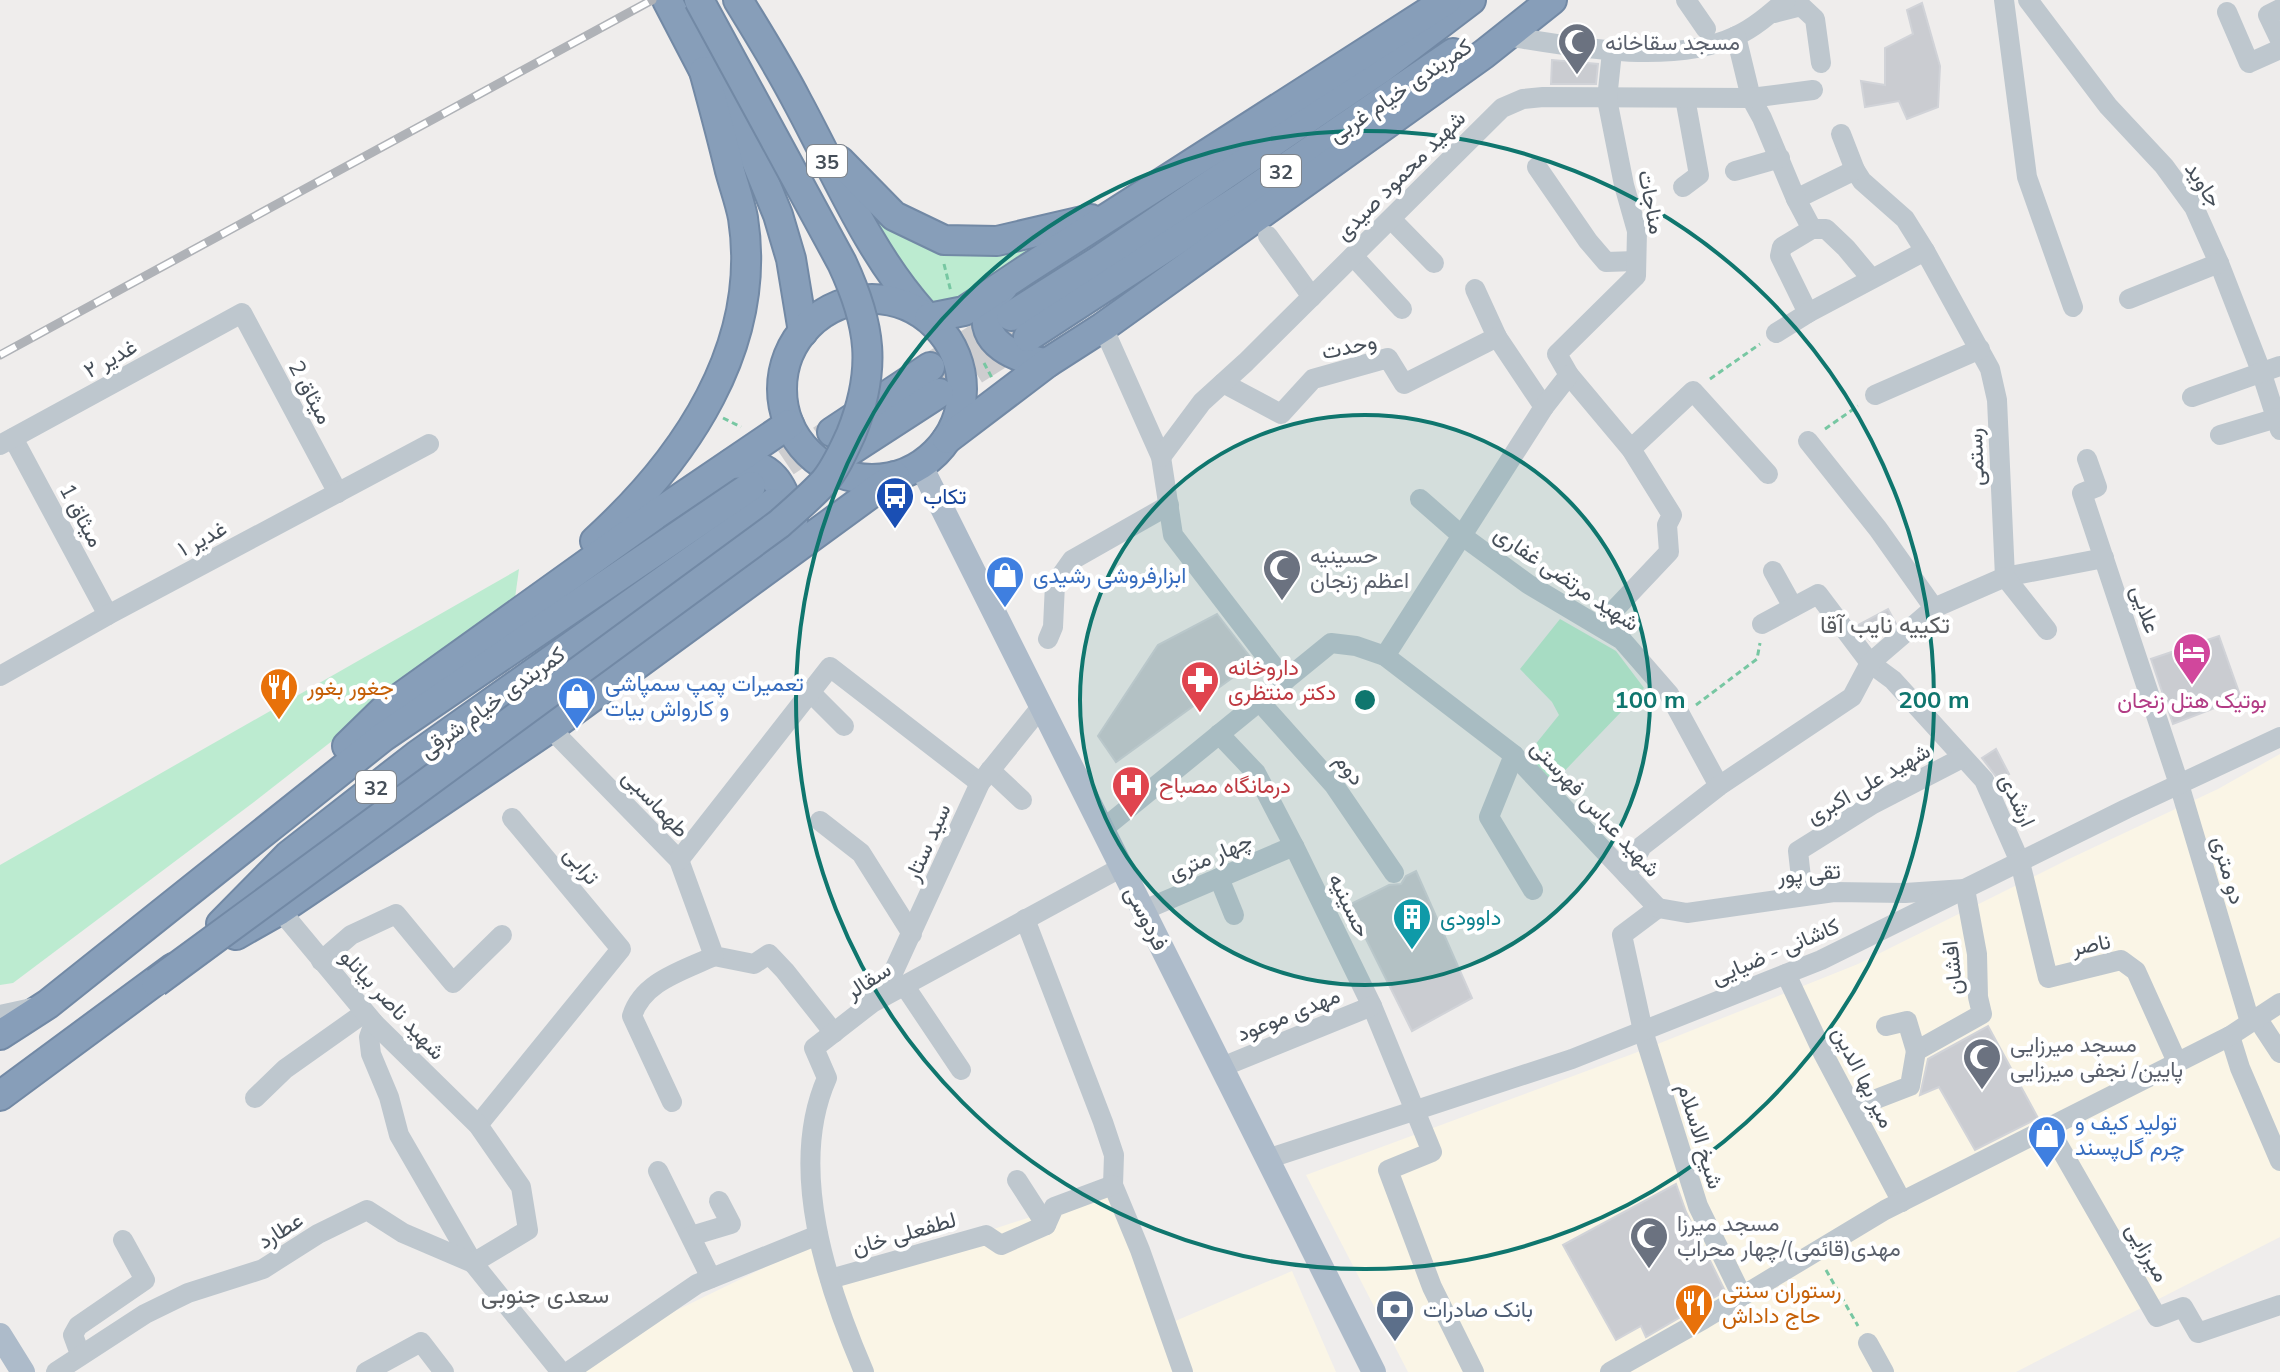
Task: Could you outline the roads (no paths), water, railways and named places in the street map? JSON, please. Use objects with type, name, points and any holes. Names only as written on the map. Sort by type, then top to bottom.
[{"type":"highway","points":[[667,0],[754,156],[778,215],[791,259],[803,332]]},
{"type":"highway","points":[[156,982],[779,524],[808,499],[837,462],[859,413],[869,371],[861,305],[842,263],[699,0]]},
{"type":"highway","name":"35","points":[[738,0],[797,100],[861,226],[901,286],[927,317]]},
{"type":"highway","points":[[927,317],[964,311],[1447,0]]},
{"type":"highway","name":"کمربندی خیام غربی","points":[[1471,0],[1379,70],[1098,261],[1019,327],[1240,199],[1531,0]]},
{"type":"highway","points":[[156,982],[280,910],[550,728],[777,561],[935,453],[947,439],[1047,363],[1103,327],[1552,0]]},
{"type":"highway","points":[[511,618],[615,523],[663,471],[706,408],[724,371],[743,290],[743,217],[704,71]]},
{"type":"highway","points":[[812,130],[862,187],[894,216],[944,240],[997,241],[1119,211]]},
{"type":"highway","points":[[1007,282],[990,304],[987,321],[993,340],[1014,356],[1047,363]]},
{"type":"highway","points":[[908,470],[870,479],[845,474],[822,463],[803,446],[789,424],[783,401],[783,376],[790,353],[803,332],[823,313],[861,300],[901,303],[927,317],[944,334],[955,353],[961,375],[962,397],[957,419],[947,439]]},
{"type":"highway","points":[[840,442],[934,380]]},
{"type":"highway","points":[[222,866],[387,707],[789,424]]},
{"type":"highway","points":[[731,464],[747,462],[761,466],[779,482],[793,521],[789,543],[777,561]]},
{"type":"highway","name":"کمربندی خیام شرقی","points":[[0,1035],[48,1004],[383,737],[762,494],[289,855],[207,939],[156,982],[0,1096]]},
{"type":"highway","points":[[0,1051],[48,1004]]},
{"type":"main road","name":"فردوسی","points":[[908,470],[1041,707],[1374,1372]]},
{"type":"street","points":[[1686,0],[1706,29]]},
{"type":"street","points":[[1506,36],[1612,52],[1695,48],[1736,36],[1786,0]]},
{"type":"street","points":[[2004,0],[2027,177],[2073,307]]},
{"type":"street","name":"جاوید","points":[[2028,0],[2108,106],[2164,166],[2194,207],[2271,369],[2278,424]]},
{"type":"street","points":[[1770,14],[1801,6],[1815,19],[1821,63]]},
{"type":"street","points":[[2280,9],[2268,15],[2280,40]]},
{"type":"street","points":[[2227,12],[2249,63],[2280,49]]},
{"type":"street","points":[[1736,36],[1751,98],[1812,229]]},
{"type":"street","name":"مناجات","points":[[1569,375],[1557,354],[1636,276],[1637,231],[1624,185],[1607,99],[1612,52]]},
{"type":"street","name":"شهید محمود صیدی","points":[[1161,457],[1202,402],[1502,108],[1523,99],[1543,97],[1751,98],[1813,90]]},
{"type":"street","points":[[1683,187],[1699,175],[1685,98]]},
{"type":"street","points":[[1796,199],[1855,170],[1841,134]]},
{"type":"street","points":[[1735,171],[1780,158]]},
{"type":"street","points":[[1537,167],[1606,262],[1636,261]]},
{"type":"street","name":"رستمی","points":[[1855,170],[1862,181],[1905,219],[1990,369],[1997,400],[2005,577]]},
{"type":"street","points":[[1391,219],[1434,263]]},
{"type":"street","points":[[1808,313],[1780,256],[1782,247],[1812,229],[1826,229],[1871,278]]},
{"type":"street","points":[[1268,236],[1312,297]]},
{"type":"street","points":[[1776,333],[1925,251]]},
{"type":"street","points":[[1353,256],[1402,309]]},
{"type":"street","points":[[2129,299],[2219,263]]},
{"type":"street","points":[[1475,289],[1497,337],[1544,407]]},
{"type":"street","name":"غدیر ۲","points":[[7,441],[242,313]]},
{"type":"street","name":"میثاق 2","points":[[242,313],[338,493]]},
{"type":"street","points":[[1103,327],[1161,457],[1173,535],[1230,618],[1285,681]]},
{"type":"street","name":"وحدت","points":[[1223,383],[1281,414],[1313,379],[1388,358],[1404,384],[1497,337]]},
{"type":"street","points":[[1875,395],[1980,349]]},
{"type":"street","points":[[2192,397],[2271,369]]},
{"type":"street","points":[[1103,829],[1331,643],[1356,646],[1385,656],[1544,407],[1569,375],[1631,449],[1672,515],[1667,525],[1669,552],[1600,625]]},
{"type":"street","points":[[1631,449],[1693,391],[1768,474]]},
{"type":"street","points":[[2220,435],[2278,424]]},
{"type":"street","name":"میثاق 1","points":[[7,441],[108,615]]},
{"type":"street","points":[[1808,441],[1872,520],[1934,608]]},
{"type":"street","name":"غدیر ۱","points":[[0,676],[429,444]]},
{"type":"street","name":"علایی","points":[[2087,459],[2097,487],[2082,493],[2179,784]]},
{"type":"street","name":"شهید مرتضی غفاری","points":[[1420,499],[1461,535],[1528,584],[1622,640],[1669,694],[1719,786]]},
{"type":"street","points":[[1048,639],[1053,627],[1055,584],[1072,560],[1169,505]]},
{"type":"street","points":[[1627,875],[1642,846],[1719,786],[1852,697],[1870,663],[1934,608],[2005,577],[2104,558]]},
{"type":"street","points":[[1773,571],[1793,607]]},
{"type":"street","points":[[2005,577],[2047,630]]},
{"type":"street","name":"ارشدی","points":[[1762,624],[1818,594],[1870,663],[1893,680],[1984,780],[2020,862]]},
{"type":"street","name":"شهید عباس فهرستی","points":[[1385,656],[1514,755],[1658,908],[1622,935],[1643,1031]]},
{"type":"street","points":[[679,860],[830,667],[1022,800]]},
{"type":"street","points":[[810,692],[844,726]]},
{"type":"street","name":"دوم","points":[[1260,702],[1334,785],[1394,873]]},
{"type":"street","name":"سید ستار","points":[[872,1003],[875,989],[891,977],[985,776],[1041,707]]},
{"type":"street","name":"طهماسبی","points":[[550,728],[679,860],[714,956]]},
{"type":"street","name":"حسینیه","points":[[1219,734],[1256,773],[1372,1006],[1416,1110],[1432,1152],[1388,1170],[1432,1287],[1474,1372]]},
{"type":"street","name":"کاشانی - ضیایی","points":[[1267,1159],[1572,1059],[1821,960],[2280,737]]},
{"type":"street","points":[[1514,755],[1489,817],[1533,890]]},
{"type":"street","name":"شهید علی اکبری","points":[[1803,896],[1798,851],[1873,804],[1962,758]]},
{"type":"street","name":"دو متری","points":[[2179,784],[2234,971],[2254,1020],[2280,1053]]},
{"type":"street","name":"ترابی","points":[[478,1125],[621,949],[512,818]]},
{"type":"street","points":[[820,821],[861,853],[912,934]]},
{"type":"street","name":"چهار متری","points":[[1144,910],[1294,846]]},
{"type":"street","name":"ناصر","points":[[2020,862],[2048,978],[2121,960],[2136,971],[2177,1062]]},
{"type":"street","name":"سقالر","points":[[818,1235],[809,1149],[816,1102],[827,1078],[814,1048],[872,1003],[1122,867]]},
{"type":"street","points":[[1219,878],[1234,915]]},
{"type":"street","name":"تقی پور","points":[[1658,908],[1687,913],[1834,892],[1905,893],[1965,889]]},
{"type":"street","name":"افشان","points":[[1916,1051],[1982,1014],[1978,997],[1977,954],[1965,889]]},
{"type":"street","name":"شهید ناصر بیانلو","points":[[280,910],[369,1018],[478,1125],[521,1187],[528,1230],[473,1263]]},
{"type":"street","points":[[321,961],[351,935],[396,914],[453,983],[502,935]]},
{"type":"street","points":[[1025,919],[1114,1155],[1113,1185],[1140,1250],[1183,1372]]},
{"type":"street","points":[[672,1102],[632,1016],[636,1003],[651,986],[714,956],[754,964],[769,954],[834,1033]]},
{"type":"street","name":"میر بها الدین","points":[[1786,974],[1823,1053],[1902,1202]]},
{"type":"street","points":[[904,985],[961,1070]]},
{"type":"street","points":[[1610,1372],[1902,1202],[2230,1036],[2280,1003]]},
{"type":"street","points":[[0,1015],[48,1004]]},
{"type":"street","name":"مهدی موعود","points":[[1222,1067],[1372,1006]]},
{"type":"street","points":[[255,1098],[285,1069],[369,1018]]},
{"type":"street","points":[[369,1018],[371,1054],[384,1082],[399,1135],[473,1263],[561,1372]]},
{"type":"street","points":[[1853,1108],[1910,1086],[1916,1051],[1907,1021],[1886,1026]]},
{"type":"street","name":"شیخ الاسلام","points":[[1643,1031],[1698,1206],[1742,1296]]},
{"type":"street","points":[[2230,1036],[2240,1068],[2280,1161]]},
{"type":"street","name":"میرزایی","points":[[2048,1127],[2157,1317],[2183,1307],[2198,1333],[2280,1305]]},
{"type":"street","points":[[658,1171],[711,1278]]},
{"type":"street","points":[[1017,1180],[1046,1225]]},
{"type":"street","name":"لطفعلی خان","points":[[830,1279],[986,1235],[1001,1245],[1046,1225],[1054,1207],[1113,1185]]},
{"type":"street","points":[[691,1236],[731,1224],[719,1201]]},
{"type":"street","name":"عطارد","points":[[56,1372],[145,1314],[188,1293],[263,1269],[318,1234],[367,1210],[403,1233],[473,1263]]},
{"type":"street","points":[[568,1372],[697,1284],[818,1235],[830,1279],[864,1372]]},
{"type":"street","points":[[80,1354],[73,1335],[78,1326],[145,1280],[123,1240]]},
{"type":"street","points":[[366,1372],[421,1342],[444,1372]]},
{"type":"street","points":[[1868,1343],[1884,1372]]},
{"type":"tunnel","points":[[930,367],[1007,319]]},
{"type":"tunnel","points":[[939,393],[1026,338]]},
{"type":"tunnel","points":[[751,486],[832,432]]},
{"type":"railway","points":[[0,355],[652,0]]},
{"type":"place","name":"مسجد سقاخانه","points":[[1577,76]]},
{"type":"place","name":"تکاب","points":[[895,530]]},
{"type":"place","name":"حسینیه اعظم زنجان","points":[[1282,602]]},
{"type":"place","name":"ابزارفروشی رشیدی","points":[[1005,609]]},
{"type":"place","name":"بوتیک هتل زنجان","points":[[2192,686]]},
{"type":"place","name":"داروخانه دکتر منتظری","points":[[1200,714]]},
{"type":"place","name":"جغور بغور","points":[[279,721]]},
{"type":"place","name":"تعمیرات پمپ سمپاشی و کارواش بیات","points":[[577,730]]},
{"type":"place","name":"درمانگاه مصباح","points":[[1131,819]]},
{"type":"place","name":"داوودی","points":[[1412,951]]},
{"type":"place","name":"مسجد میرزایی پایین/ نجفی میرزایی","points":[[1982,1091]]},
{"type":"place","name":"تولید کیف و چرم گل‌پسند","points":[[2047,1169]]},
{"type":"place","name":"مسجد میرزا مهدی(قائمی)/چهار محراب","points":[[1649,1270]]},
{"type":"place","name":"رستوران سنتی حاج داداش","points":[[1694,1337]]},
{"type":"place","name":"بانک صادرات","points":[[1395,1343]]},
{"type":"district","name":"تکییه نایب آقا","points":[[1885,624]]},
{"type":"district","name":"سعدی جنوبی","points":[[545,1294]]}]
